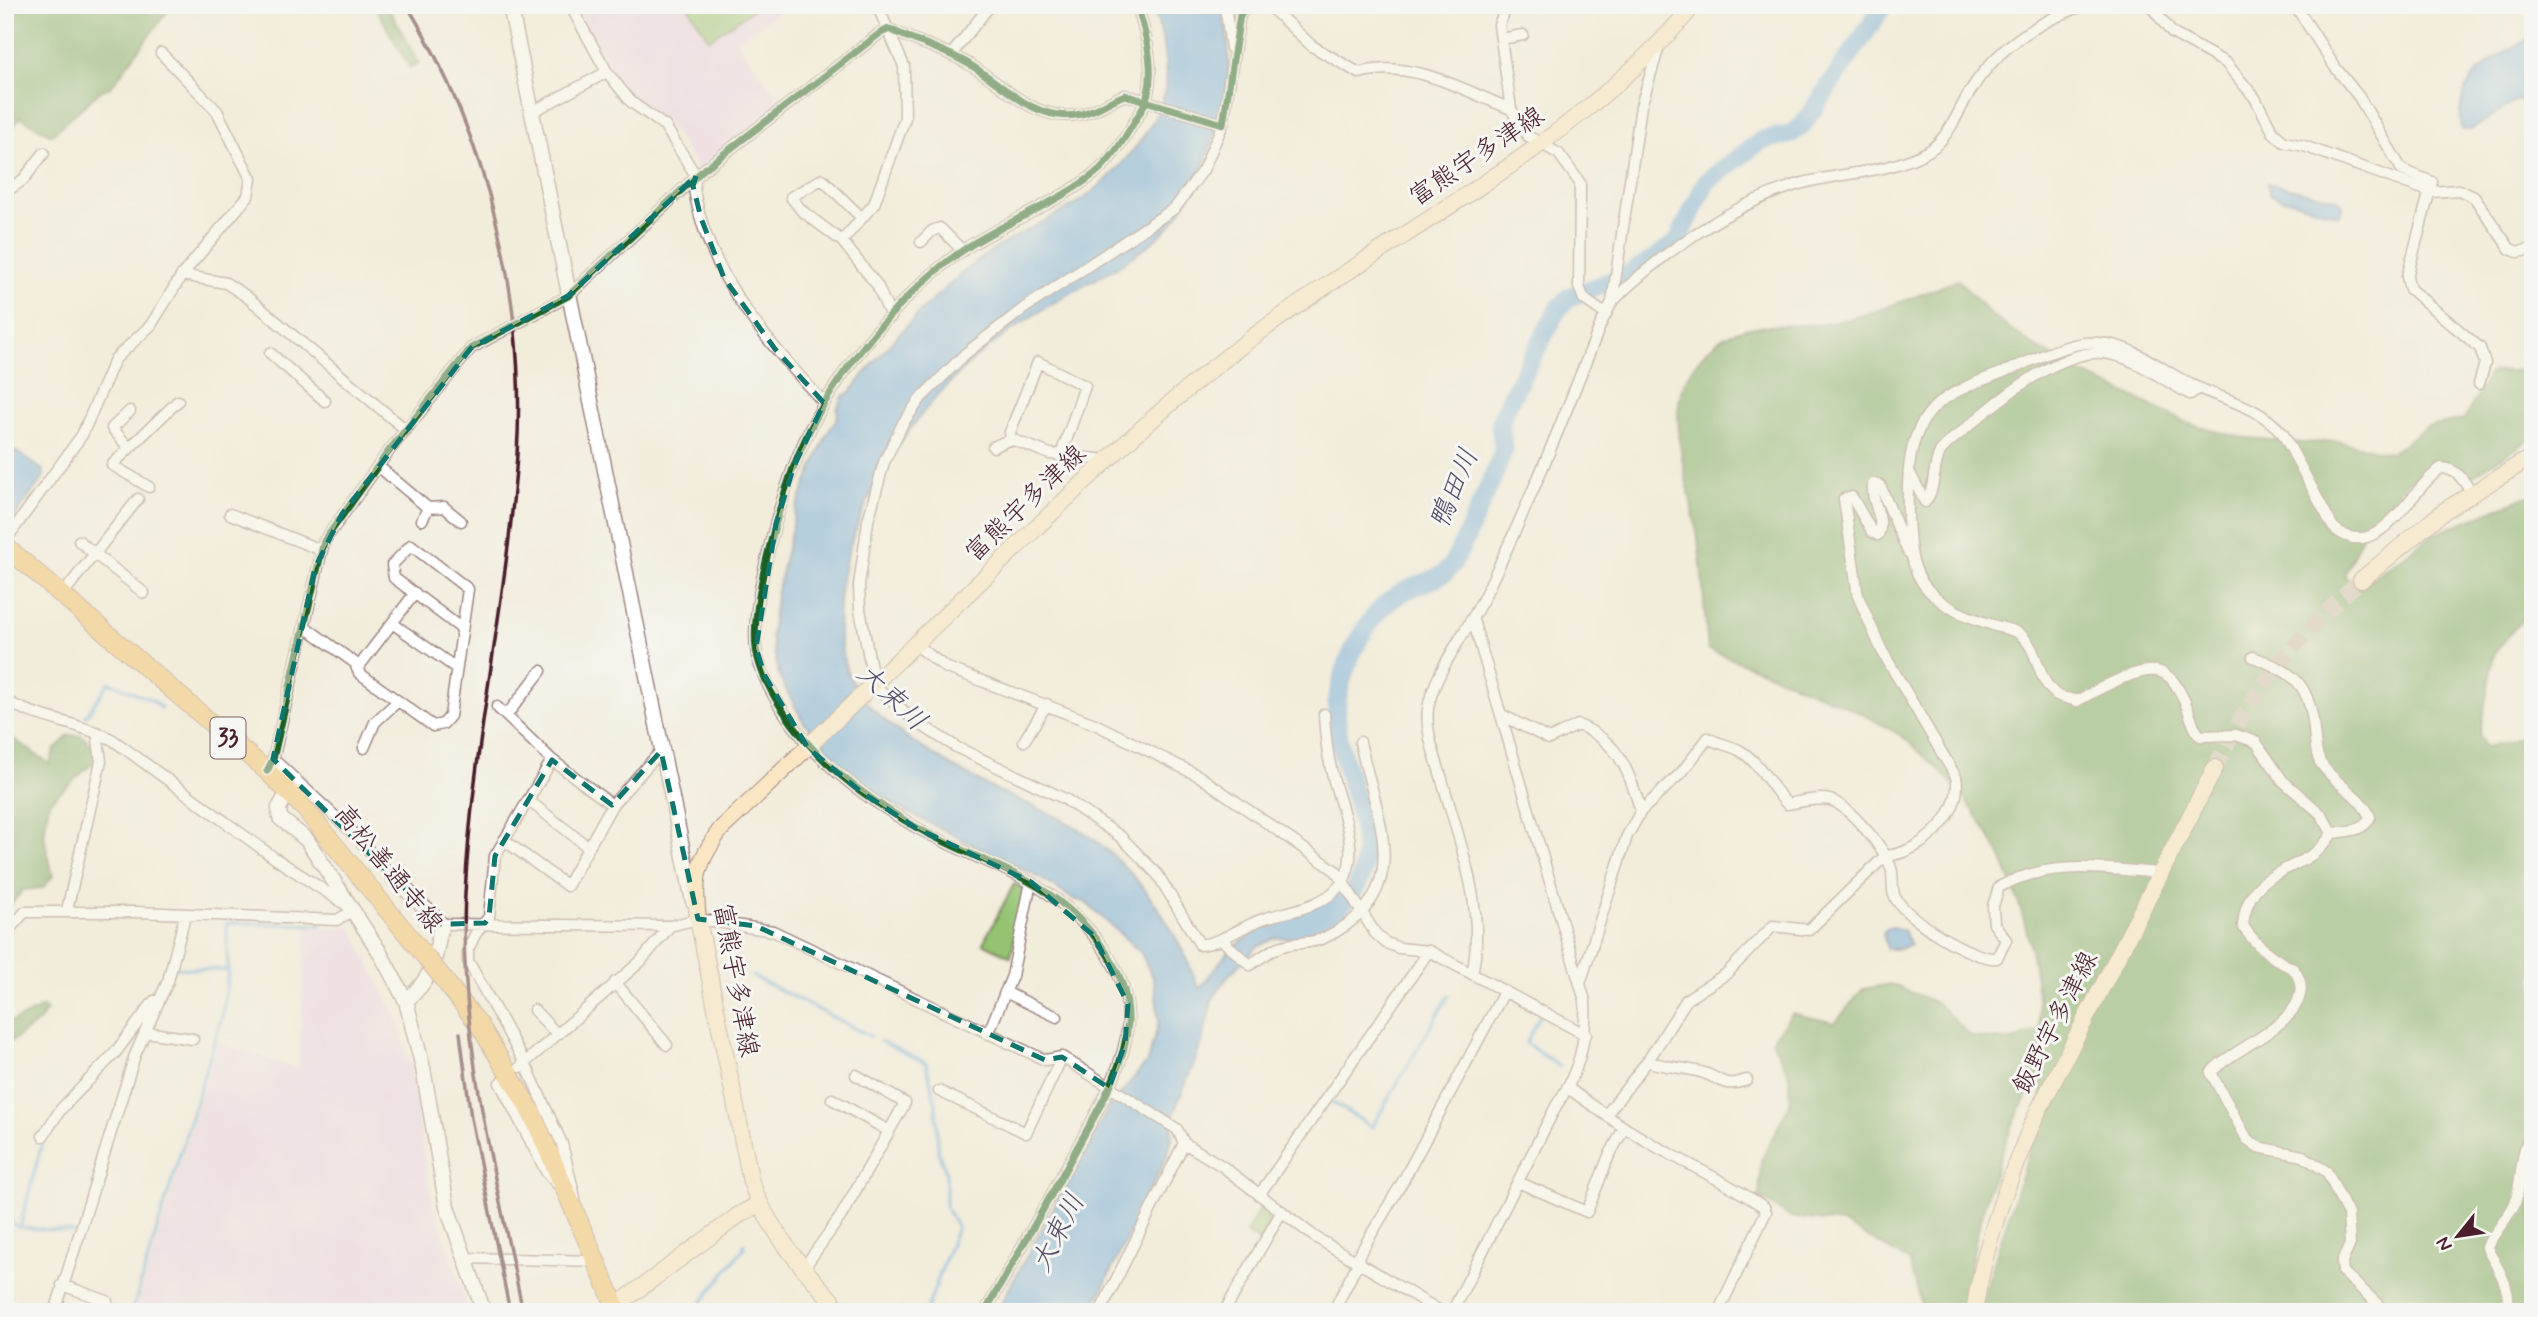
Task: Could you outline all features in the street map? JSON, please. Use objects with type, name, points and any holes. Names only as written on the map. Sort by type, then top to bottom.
[{"type":"main road","name":"富熊宇多津線","points":[[842,1312],[786,1249],[759,1204],[740,1137],[698,919],[694,893],[701,858],[720,829],[1107,460],[1248,340],[1543,144],[1621,81],[1694,5]]},
{"type":"main road","points":[[2361,580],[2417,532],[2471,492],[2533,457]]},
{"type":"main road","name":"高松善通寺線","points":[[5,544],[61,595],[270,765],[288,792],[441,976],[480,1026],[517,1085],[571,1200],[614,1310]]},
{"type":"main road","name":"飯野宇多津線","points":[[1974,1312],[1992,1224],[2012,1168],[2038,1111],[2215,768]]},
{"type":"main road","points":[[614,1310],[739,1215],[759,1204]]},
{"type":"street","points":[[570,5],[607,72],[631,102],[664,126],[696,176],[693,186],[701,218],[711,252],[724,278],[775,349],[824,403]]},
{"type":"street","points":[[842,241],[880,192],[905,118],[904,66],[877,5]]},
{"type":"street","points":[[985,1312],[1110,1088],[1126,1034],[1128,1004],[1122,984],[1094,936],[1056,900],[1031,882],[916,828],[866,795],[811,745],[776,700],[756,648],[761,595],[776,524],[798,457],[824,403],[846,369],[891,317],[963,251],[1099,170],[1150,103],[1147,37],[1137,5]]},
{"type":"street","points":[[1225,5],[1232,59]]},
{"type":"street","points":[[1248,5],[1240,15],[1222,124],[1203,170],[1175,208],[1023,309],[965,354],[921,398],[903,423],[884,461],[875,491],[859,585],[860,609],[873,686],[915,721],[956,747],[1065,799],[1121,837],[1158,875],[1200,946],[1222,940],[1267,917],[1305,909],[1332,893],[1341,881],[1351,841],[1326,748],[1324,714]]},
{"type":"street","points":[[1268,5],[1312,46],[1359,73],[1380,66],[1409,68],[1511,109]]},
{"type":"street","points":[[1507,5],[1499,25],[1511,109],[1528,136],[1559,154],[1580,183],[1578,287],[1584,299],[1605,314]]},
{"type":"street","points":[[1472,974],[1477,953],[1470,884],[1459,835],[1431,740],[1427,711],[1432,690],[1473,620],[1532,498],[1612,302],[1665,257],[1724,218],[1794,186],[1898,164],[1933,148],[1950,128],[1988,63],[2011,42],[2043,23],[2085,5]]},
{"type":"street","points":[[2150,5],[2172,33],[2226,63],[2255,98],[2273,132],[2284,142],[2304,146],[2431,192],[2459,191],[2474,197],[2510,249],[2518,252],[2533,249]]},
{"type":"street","points":[[2295,5],[2335,67],[2359,97],[2402,170],[2432,182],[2407,277],[2410,289],[2480,348],[2485,363],[2479,384]]},
{"type":"street","points":[[510,6],[661,751],[698,919]]},
{"type":"street","points":[[951,55],[990,9]]},
{"type":"street","points":[[1222,124],[1125,95],[1098,110],[1074,116],[1050,114],[1028,106],[972,66],[951,55],[889,29],[879,34],[696,176],[568,296],[471,348],[342,514],[321,550],[270,765],[354,834],[441,924],[670,926],[698,919],[773,930],[1045,1060],[1062,1058],[1177,1129],[1184,1143],[1222,1166],[1315,1237],[1442,1312]]},
{"type":"street","points":[[1501,39],[1523,35]]},
{"type":"street","points":[[1612,302],[1641,106],[1660,43]]},
{"type":"street","points":[[5,544],[82,435],[115,359],[150,325],[182,275],[248,196],[251,178],[209,99],[161,53]]},
{"type":"street","points":[[532,112],[607,72]]},
{"type":"street","points":[[5,192],[23,180],[44,153]]},
{"type":"street","points":[[862,218],[822,179],[791,197],[802,211],[842,241],[877,285],[891,317]]},
{"type":"street","points":[[921,242],[932,231],[940,228],[963,251]]},
{"type":"street","points":[[182,275],[226,283],[246,296],[406,430]]},
{"type":"street","points":[[1913,564],[1907,467],[1922,427],[1938,404],[1968,387],[2085,343],[2123,347],[2141,354],[2199,388],[2254,408],[2273,423],[2299,462],[2333,527],[2345,537],[2358,540],[2383,529],[2441,468],[2451,469],[2460,475],[2471,492]]},
{"type":"street","points":[[270,353],[281,370],[325,401]]},
{"type":"street","points":[[1907,467],[1925,502],[1931,495],[1941,450],[2006,394],[2047,369],[2076,359],[2100,353],[2113,355],[2149,370],[2190,394],[2199,388]]},
{"type":"street","points":[[1011,439],[1010,432],[1038,362],[1085,386],[1061,456]]},
{"type":"street","points":[[149,487],[112,465],[178,401]]},
{"type":"street","points":[[129,448],[112,428],[130,411]]},
{"type":"street","points":[[993,447],[1011,439],[1050,454],[1107,460]]},
{"type":"street","points":[[378,466],[428,508],[444,507],[461,521]]},
{"type":"street","points":[[1606,1115],[1647,1061],[1687,999],[1726,974],[1773,926],[1809,930],[1885,856],[1898,855],[1928,841],[1954,803],[1959,790],[1956,777],[1881,649],[1858,596],[1844,499],[1852,497],[1872,531],[1878,536],[1881,522],[1872,494],[1873,484],[1880,485],[1926,588],[1950,610],[2019,634],[2034,652],[2041,675],[2057,695],[2077,701],[2146,671],[2160,672],[2171,677],[2184,698],[2193,728],[2200,736],[2236,735],[2256,742],[2283,781],[2321,814],[2332,833]]},
{"type":"street","points":[[61,595],[138,499]]},
{"type":"street","points":[[422,520],[428,508]]},
{"type":"street","points":[[230,514],[321,550]]},
{"type":"street","points":[[79,541],[144,593]]},
{"type":"street","points":[[304,626],[355,663],[358,669],[397,702],[433,726],[443,724],[450,716],[468,589],[411,545],[392,565],[394,578],[462,629]]},
{"type":"street","points":[[358,669],[415,593]]},
{"type":"street","points":[[1452,1312],[1556,1105],[1568,1088],[1586,1035],[1586,1001],[1473,620]]},
{"type":"street","points":[[392,623],[456,668]]},
{"type":"street","points":[[915,644],[945,667],[1047,704],[1199,776],[1302,844],[1336,871],[1362,913],[1385,943],[1399,948],[1429,951],[1586,1035]]},
{"type":"street","points":[[2252,657],[2276,666],[2303,687],[2310,703],[2318,758],[2329,776],[2365,804],[2370,817],[2362,828],[2332,833],[2323,847],[2267,878],[2250,896],[2243,926],[2252,940],[2293,968],[2301,982],[2300,995],[2295,1007],[2262,1040],[2217,1065],[2211,1073],[2247,1139],[2258,1147],[2302,1156],[2327,1172],[2348,1214],[2350,1244],[2342,1262],[2343,1272],[2386,1312]]},
{"type":"street","points":[[506,716],[541,671]]},
{"type":"street","points":[[5,700],[31,713],[83,725],[97,732],[276,859],[354,910]]},
{"type":"street","points":[[364,748],[375,722],[397,702]]},
{"type":"street","points":[[1024,741],[1047,704]]},
{"type":"street","points":[[497,707],[552,760],[612,805]]},
{"type":"street","points":[[1502,715],[1549,739],[1578,725],[1612,744],[1629,774],[1641,811]]},
{"type":"street","points":[[358,731],[369,736]]},
{"type":"street","points":[[67,910],[101,761],[97,732]]},
{"type":"street","points":[[1580,984],[1601,910],[1627,836],[1641,811],[1682,772],[1708,738],[1745,756],[1760,769],[1787,804],[1830,800],[1846,810],[1885,856],[1891,869],[1894,894],[1900,905],[1951,942],[1988,959],[1997,958],[2006,940],[1994,924],[1993,906],[1999,887],[2015,878],[2066,866],[2160,873]]},
{"type":"street","points":[[1222,940],[1250,965],[1278,947],[1314,942],[1326,937],[1362,913],[1379,884],[1385,841],[1360,742]]},
{"type":"street","points":[[504,840],[567,886],[612,805],[661,751]]},
{"type":"street","points":[[552,760],[495,856],[489,916],[468,949],[468,961],[562,1144],[571,1172],[579,1219]]},
{"type":"street","points":[[288,792],[279,808],[280,818],[307,840],[354,910],[405,1001],[424,1068],[447,1207],[484,1312]]},
{"type":"street","points":[[528,800],[588,847]]},
{"type":"street","points":[[988,1034],[1016,959],[1031,882]]},
{"type":"street","points":[[5,934],[25,912],[67,910],[337,920],[354,910]]},
{"type":"street","points":[[55,1312],[135,1055],[148,1032],[168,981],[185,915]]},
{"type":"street","points":[[405,1001],[428,979],[433,970],[441,924]]},
{"type":"street","points":[[523,1065],[658,944],[670,926]]},
{"type":"street","points":[[1259,1195],[1429,951]]},
{"type":"street","points":[[43,1136],[61,1109],[115,1053],[168,981]]},
{"type":"street","points":[[615,982],[640,1018],[667,1045]]},
{"type":"street","points":[[1005,992],[1057,1017]]},
{"type":"street","points":[[1333,1312],[1357,1261],[1504,992]]},
{"type":"street","points":[[534,1010],[557,1034]]},
{"type":"street","points":[[148,1032],[194,1039]]},
{"type":"street","points":[[939,1091],[1026,1133],[1062,1058]]},
{"type":"street","points":[[1647,1061],[1669,1069],[1704,1073],[1721,1083],[1746,1080]]},
{"type":"street","points":[[803,1269],[841,1216],[905,1103],[856,1075]]},
{"type":"street","points":[[503,1080],[500,1083],[547,1173],[571,1200]]},
{"type":"street","points":[[1568,1088],[1624,1128],[1706,1176],[1724,1181],[1764,1207],[1766,1212],[1723,1304]]},
{"type":"street","points":[[832,1099],[889,1131]]},
{"type":"street","points":[[1518,1182],[1587,1212],[1608,1158],[1624,1128]]},
{"type":"street","points":[[2508,1312],[2510,1295],[2505,1280],[2487,1248],[2488,1241],[2509,1220],[2516,1201],[2525,1149],[2533,1130]]},
{"type":"street","points":[[1101,1312],[1184,1143]]},
{"type":"street","points":[[1224,1312],[1282,1211]]},
{"type":"street","points":[[463,1258],[588,1264],[597,1261]]},
{"type":"street","points":[[62,1285],[107,1301],[103,1312]]},
{"type":"highlighted area","points":[[696,176],[693,186],[701,218],[724,278],[775,349],[824,403],[794,466],[776,524],[756,648],[765,676],[808,748],[860,791],[916,828],[1031,882],[1094,936],[1128,1004],[1125,1044],[1109,1088],[1062,1057],[1045,1060],[756,926],[698,919],[661,751],[612,805],[552,760],[495,856],[489,917],[485,923],[449,924],[441,924],[273,759],[315,568],[342,514],[471,348],[568,296]]},
{"type":"shaded area","points":[[574,5],[779,5],[782,9],[736,41],[782,103],[698,168],[668,123],[636,100],[616,79]]},
{"type":"shaded area","points":[[307,926],[351,927],[398,1021],[413,1074],[424,1159],[434,1207],[469,1312],[135,1312],[218,1042],[298,1069]]},
{"type":"green space","points":[[5,5],[172,5],[111,87],[102,90],[51,135],[20,117],[5,140]]},
{"type":"green space","points":[[374,5],[387,5],[419,64],[410,68]]},
{"type":"green space","points":[[687,5],[760,5],[709,39]]},
{"type":"green space","points":[[1958,280],[1992,316],[2033,345],[2084,374],[2192,425],[2239,437],[2302,443],[2337,441],[2391,453],[2426,427],[2464,419],[2491,372],[2533,370],[2533,438],[2470,477],[2442,461],[2406,483],[2365,529],[2344,576],[2359,587],[2434,534],[2533,494],[2533,586],[2529,587],[2526,614],[2494,654],[2479,736],[2485,747],[2512,741],[2533,730],[2533,1312],[1982,1312],[1982,1300],[2043,1107],[2041,1070],[2012,1127],[1990,1187],[1974,1249],[1964,1312],[1918,1312],[1921,1302],[1909,1261],[1842,1223],[1790,1217],[1759,1197],[1761,1160],[1791,1101],[1789,1074],[1772,1040],[1792,1013],[1835,1023],[1863,989],[1891,984],[1937,1003],[1972,1037],[2013,1041],[2040,1030],[2037,992],[2032,955],[2011,882],[1996,847],[1953,785],[1905,739],[1875,721],[1829,698],[1708,649],[1699,547],[1679,434],[1681,391],[1705,352],[1732,333],[1754,327],[1840,321],[1891,306]]},
{"type":"green space","points":[[5,733],[50,764],[54,750],[69,735],[82,736],[93,747],[92,764],[49,802],[44,836],[53,876],[43,888],[23,890],[9,907],[5,907]]},
{"type":"green space","points":[[1014,884],[1024,889],[1011,957],[983,943]]},
{"type":"green space","points":[[43,1007],[47,1010],[40,1021],[5,1046],[5,1025]]},
{"type":"green space","points":[[1263,1203],[1271,1215],[1261,1241],[1246,1233]]},
{"type":"water","name":"大束川","points":[[1153,5],[1221,5],[1229,56],[1226,91],[1219,125],[1196,184],[1172,223],[1146,247],[995,342],[957,376],[922,413],[880,476],[858,523],[840,593],[841,647],[853,684],[867,703],[905,736],[988,786],[1074,826],[1117,859],[1146,892],[1171,928],[1199,989],[1227,953],[1264,927],[1300,914],[1334,894],[1349,917],[1306,938],[1275,938],[1257,947],[1227,977],[1212,1001],[1201,1046],[1172,1117],[1172,1138],[1168,1154],[1091,1312],[996,1312],[1108,1109],[1147,1062],[1159,1022],[1154,980],[1141,953],[1085,902],[1073,899],[1040,878],[881,799],[838,761],[803,721],[779,676],[771,636],[776,596],[796,509],[826,436],[838,416],[837,409],[843,396],[850,393],[908,324],[957,278],[1001,245],[1084,198],[1108,178],[1134,149],[1155,118],[1165,89],[1164,46]]},
{"type":"water","points":[[2533,36],[2533,104],[2517,100],[2471,130],[2462,130],[2463,95],[2470,82],[2490,62]]},
{"type":"water","points":[[2267,183],[2337,199],[2343,205],[2339,215],[2270,195]]},
{"type":"water","points":[[5,444],[43,470],[44,476],[6,529]]},
{"type":"water","points":[[1886,928],[1905,931],[1910,944],[1901,949],[1887,949],[1883,933]]},
{"type":"waterway","name":"鴨田川","points":[[1321,918],[1349,897],[1362,872],[1365,845],[1337,725],[1338,696],[1347,666],[1361,636],[1380,610],[1392,599],[1436,578],[1451,566],[1488,489],[1503,450],[1502,418],[1558,309],[1569,297],[1626,276],[1654,259],[1678,241],[1706,182],[1762,140],[1789,135],[1802,126],[1884,5]]},
{"type":"waterway","points":[[86,716],[109,682],[152,700],[161,708]]},
{"type":"waterway","points":[[132,1312],[223,1013],[228,972],[227,923],[321,925]]},
{"type":"waterway","points":[[175,968],[228,970]]},
{"type":"waterway","points":[[752,976],[870,1036]]},
{"type":"waterway","points":[[1332,1102],[1372,1127],[1449,995]]},
{"type":"waterway","points":[[1540,1015],[1526,1043],[1559,1066]]},
{"type":"waterway","points":[[880,1041],[926,1063],[936,1104],[938,1152],[946,1172],[946,1208],[957,1227],[926,1312]]},
{"type":"waterway","points":[[137,1066],[144,1047]]},
{"type":"waterway","points":[[20,1227],[42,1143]]},
{"type":"waterway","points":[[5,1217],[18,1227],[73,1232]]},
{"type":"waterway","points":[[694,1312],[744,1248],[744,1243]]},
{"type":"waterway","points":[[642,1304],[649,1312]]},
{"type":"tunnel","points":[[2215,768],[2245,713],[2278,666],[2316,623],[2361,580]]},
{"type":"railway","points":[[407,5],[460,110],[480,165],[508,279],[515,338],[517,455],[506,565],[469,839],[464,947],[467,1000],[481,1104],[523,1312]]},
{"type":"railway","points":[[460,1033],[471,1118],[510,1312]]},
{"type":"cycle path","points":[[985,1312],[1110,1087],[1126,1039],[1127,1001],[1110,959],[1082,922],[1064,906],[1028,881],[942,841],[875,802],[807,743],[776,700],[762,670],[756,648],[758,602],[778,514],[796,461],[817,415],[853,360],[898,307],[946,262],[986,236],[1073,189],[1100,169],[1117,149],[1141,111],[1149,86],[1147,44],[1137,5]]},
{"type":"cycle path","points":[[267,771],[273,759],[324,541],[388,452],[471,348],[568,296],[703,170],[889,29],[962,60],[1021,100],[1047,113],[1083,114],[1125,95],[1223,124],[1240,15],[1248,5]]}]
